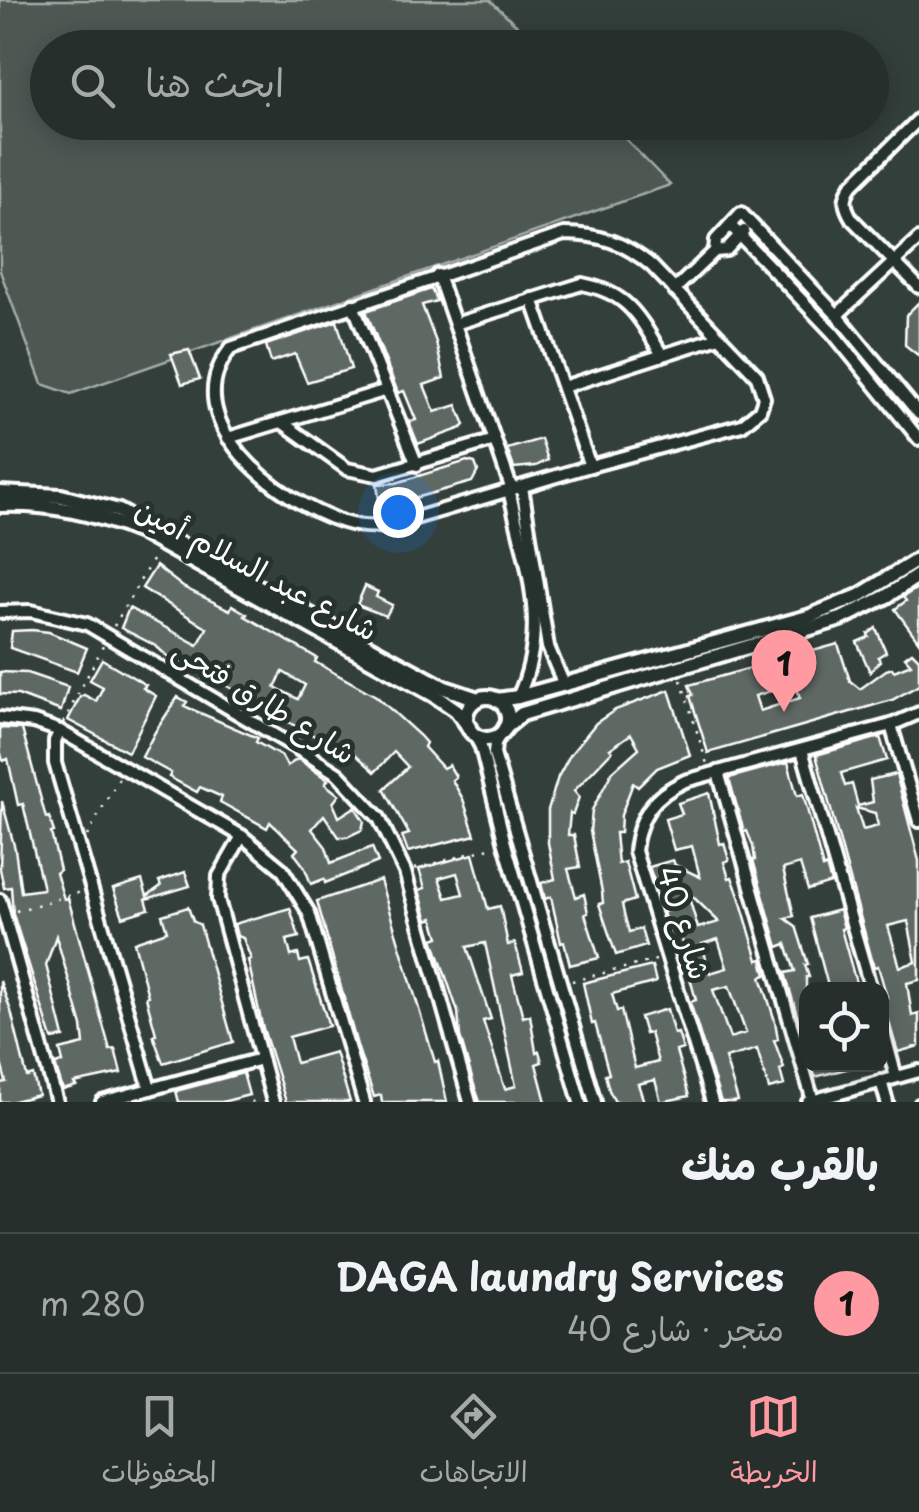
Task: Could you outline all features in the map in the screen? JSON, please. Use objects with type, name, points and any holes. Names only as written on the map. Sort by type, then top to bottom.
[{"type":"street","points":[[919,119],[844,196],[852,218],[919,286]]},
{"type":"street","points":[[715,251],[716,240],[741,214],[837,315],[919,414]]},
{"type":"street","points":[[730,224],[833,334],[919,439]]},
{"type":"street","points":[[674,290],[715,251],[726,250],[751,225]]},
{"type":"street","points":[[564,234],[612,240],[634,250],[674,290],[756,376],[764,398],[753,419],[730,429],[389,526],[364,527],[340,521],[275,485],[244,459],[228,438],[213,400],[212,381],[230,348],[438,275],[564,234]]},
{"type":"street","points":[[837,315],[919,239]]},
{"type":"street","points":[[438,275],[514,489],[548,647],[564,685]]},
{"type":"street","points":[[455,324],[582,284],[603,288],[622,298],[637,314],[662,355]]},
{"type":"street","points":[[532,299],[590,466]]},
{"type":"street","points":[[353,305],[417,465]]},
{"type":"street","points":[[562,386],[719,337]]},
{"type":"street","points":[[228,438],[387,390]]},
{"type":"street","points":[[283,423],[347,469],[376,475],[495,440]]},
{"type":"street","name":"شارع عبد السلام أمين","points":[[0,493],[61,496],[119,511],[446,702],[471,730]]},
{"type":"street","name":"شارع عبد السلام أمين","points":[[0,505],[30,504],[114,521],[444,688],[478,699]]},
{"type":"street","points":[[752,641],[859,596],[919,560]]},
{"type":"street","points":[[580,1102],[504,844],[481,748],[466,714],[478,699],[518,697],[853,614],[919,575]]},
{"type":"street","points":[[518,697],[536,641],[537,601]]},
{"type":"street","name":"شارع طارق فتحى","points":[[0,612],[32,611],[87,624],[338,774],[379,818],[405,872],[470,1102]]},
{"type":"street","points":[[471,730],[485,738],[503,730],[522,714],[678,669],[724,649]]},
{"type":"street","points":[[497,700],[506,709],[494,754],[595,1102]]},
{"type":"street","name":"شارع 40","points":[[712,1102],[635,850],[638,828],[648,807],[664,791],[714,773],[892,725],[919,712]]},
{"type":"street","points":[[0,718],[34,722],[60,731],[242,836],[282,868],[309,913],[364,1102]]},
{"type":"street","points":[[892,725],[919,821]]},
{"type":"street","points":[[60,731],[53,752],[55,762],[150,1089]]},
{"type":"street","points":[[802,750],[869,982]]},
{"type":"street","points":[[714,773],[810,1101],[847,1097],[881,1081],[919,1070]]},
{"type":"street","points":[[242,836],[219,876],[218,899],[272,1102]]},
{"type":"street","points":[[0,900],[58,1102]]},
{"type":"street","points":[[889,1051],[896,1077]]},
{"type":"street","points":[[102,1102],[260,1059]]},
{"type":"street","points":[[881,1081],[888,1102]]},
{"type":"path","points":[[60,731],[108,635],[161,545]]},
{"type":"path","points":[[678,669],[714,773]]},
{"type":"path","points":[[80,848],[125,768]]},
{"type":"path","points":[[405,872],[504,844]]},
{"type":"path","points":[[4,915],[92,889]]},
{"type":"path","points":[[559,984],[667,957]]},
{"type":"shaded area","points":[[0,0],[490,0],[522,30],[30,30],[30,140],[626,140],[670,185],[71,394],[42,384],[0,271]]},
{"type":"building","points":[[431,289],[437,301],[422,305],[444,378],[424,385],[435,412],[457,405],[465,425],[418,444],[409,422],[416,420],[404,391],[398,393],[366,311]]},
{"type":"building","points":[[919,302],[919,356],[905,345],[906,315]]},
{"type":"building","points":[[337,321],[351,369],[307,382],[295,354],[271,362],[266,345]]},
{"type":"building","points":[[189,350],[200,379],[182,384],[171,354]]},
{"type":"building","points":[[541,439],[548,460],[536,466],[514,468],[507,449]]},
{"type":"building","points":[[467,461],[475,463],[478,471],[472,482],[380,508],[377,484],[396,483]]},
{"type":"building","points":[[156,566],[183,587],[230,610],[232,605],[317,658],[315,662],[376,696],[420,736],[426,743],[424,747],[443,768],[449,765],[475,835],[408,852],[402,836],[409,834],[384,789],[408,767],[394,752],[375,772],[353,752],[345,758],[336,751],[338,748],[251,703],[252,700],[218,681],[216,685],[202,678],[203,675],[121,628],[129,608],[198,645],[207,628],[142,588]],"holes":[[[283,672],[305,685],[298,699],[275,687]]]},
{"type":"building","points":[[365,586],[392,605],[386,616],[357,605]]},
{"type":"building","points":[[919,587],[919,642],[895,609],[906,601],[903,597]]},
{"type":"building","points":[[876,628],[886,652],[878,657],[880,661],[870,672],[857,642],[869,637]]},
{"type":"building","points":[[12,631],[49,632],[87,648],[77,672],[10,648]]},
{"type":"building","points":[[838,644],[850,681],[860,689],[886,670],[911,664],[905,657],[912,652],[919,659],[919,685],[892,700],[708,753],[689,685]],"holes":[[[795,683],[800,698],[760,711],[755,696]]]},
{"type":"building","points":[[102,659],[146,685],[143,688],[156,696],[128,752],[68,720],[80,697],[96,701],[103,687],[90,680]]},
{"type":"building","points":[[0,672],[27,673],[68,687],[61,711],[18,695],[0,694]]},
{"type":"building","points":[[669,690],[690,755],[657,768],[638,787],[633,783],[621,815],[620,833],[615,833],[618,864],[625,862],[635,900],[622,904],[624,914],[629,932],[641,929],[646,946],[616,955],[599,904],[603,903],[602,892],[590,831],[592,810],[612,772],[639,748],[631,734],[610,749],[574,791],[579,797],[573,814],[570,813],[568,835],[574,835],[580,867],[568,869],[576,897],[584,894],[588,913],[585,914],[599,958],[570,965],[551,897],[545,899],[541,883],[555,879],[548,843],[548,810],[558,777],[596,723],[615,710]]},
{"type":"building","points":[[178,697],[187,702],[184,706],[258,738],[256,742],[282,757],[287,766],[298,759],[328,780],[325,784],[339,795],[333,803],[339,817],[355,807],[364,821],[362,830],[347,837],[339,837],[324,815],[312,829],[326,847],[331,863],[372,847],[378,862],[325,883],[324,879],[311,884],[294,853],[298,849],[270,822],[267,828],[220,802],[222,797],[200,787],[197,792],[142,757]]},
{"type":"building","points":[[0,728],[22,729],[46,818],[49,817],[54,832],[51,833],[60,870],[56,873],[64,899],[68,898],[110,1050],[115,1049],[121,1073],[74,1083],[76,1086],[63,1090],[55,1064],[63,1062],[60,1050],[84,1044],[82,1026],[56,936],[46,965],[64,1037],[52,1039],[13,914],[11,887],[4,888],[0,869],[2,801],[21,892],[43,889],[23,804],[18,805],[8,759],[3,761],[0,750]]},
{"type":"building","points":[[880,737],[887,760],[841,773],[845,786],[852,784],[858,806],[873,802],[870,780],[896,774],[919,861],[919,980],[907,983],[912,1016],[919,1014],[919,1046],[898,1052],[889,1025],[889,982],[883,982],[878,966],[874,967],[816,755]],"holes":[[[856,808],[875,813],[878,826],[863,830]],[[908,921],[916,962],[900,967],[888,926]]]},
{"type":"building","points":[[788,762],[797,796],[803,794],[823,868],[826,866],[831,883],[808,890],[800,864],[783,869],[794,916],[785,918],[796,926],[808,964],[805,965],[809,977],[806,982],[799,982],[799,1022],[785,973],[795,971],[786,944],[778,947],[753,860],[753,846],[747,831],[744,832],[729,778]]},
{"type":"building","points":[[709,793],[720,844],[724,843],[729,860],[724,862],[729,878],[732,877],[739,896],[758,960],[762,959],[766,975],[761,977],[784,1068],[780,1070],[784,1085],[769,1089],[757,1049],[725,1058],[738,1101],[733,1102],[721,1102],[690,1002],[696,1000],[688,971],[682,973],[677,957],[686,955],[678,926],[668,929],[663,912],[670,910],[662,882],[655,884],[649,867],[673,860],[675,865],[700,877],[692,846],[674,850],[665,819],[682,814],[678,803]],"holes":[[[687,891],[719,922],[698,928]],[[718,939],[727,968],[710,973],[702,944]],[[729,986],[746,1033],[730,1038],[713,990]]]},
{"type":"building","points":[[473,854],[488,909],[500,906],[508,945],[515,943],[523,972],[512,975],[523,1017],[530,1015],[536,1052],[539,1051],[542,1062],[536,1064],[546,1102],[480,1102],[460,1036],[458,1012],[433,939],[439,937],[433,918],[428,920],[419,890],[425,888],[419,869]],"holes":[[[457,873],[463,894],[446,898],[439,878]],[[485,943],[516,1086],[505,1089],[483,1021],[491,1019],[467,947]]]},
{"type":"building","points":[[185,872],[190,886],[146,899],[149,909],[123,917],[113,889],[142,880],[147,896],[161,886],[159,881]]},
{"type":"building","points":[[380,880],[435,1062],[438,1061],[447,1102],[382,1102],[381,1095],[374,1097],[358,1049],[317,901]]},
{"type":"building","points":[[188,907],[193,921],[200,925],[233,1042],[163,1063],[153,1035],[156,1034],[134,942],[167,931],[162,915]]},
{"type":"building","points":[[290,908],[299,937],[287,940],[291,956],[298,954],[300,962],[308,960],[329,1026],[289,1037],[296,1063],[335,1052],[350,1102],[286,1102],[262,1025],[248,960],[251,959],[234,924]]},
{"type":"building","points":[[839,910],[856,982],[827,982],[810,918]]},
{"type":"building","points":[[652,966],[656,982],[612,994],[617,1011],[621,1010],[635,1068],[658,1062],[650,1033],[645,1034],[640,1017],[667,1009],[683,1049],[676,1051],[689,1096],[661,1102],[655,1080],[638,1084],[644,1102],[615,1102],[583,983]]},
{"type":"building","points":[[0,981],[27,1077],[33,1075],[38,1095],[10,1102],[0,1102],[0,1083],[6,1082],[0,1059]]},
{"type":"building","points":[[243,1073],[249,1095],[222,1102],[179,1102],[176,1091]]},
{"type":"place","name":"DAGA laundry Services","points":[[784,712]]}]
